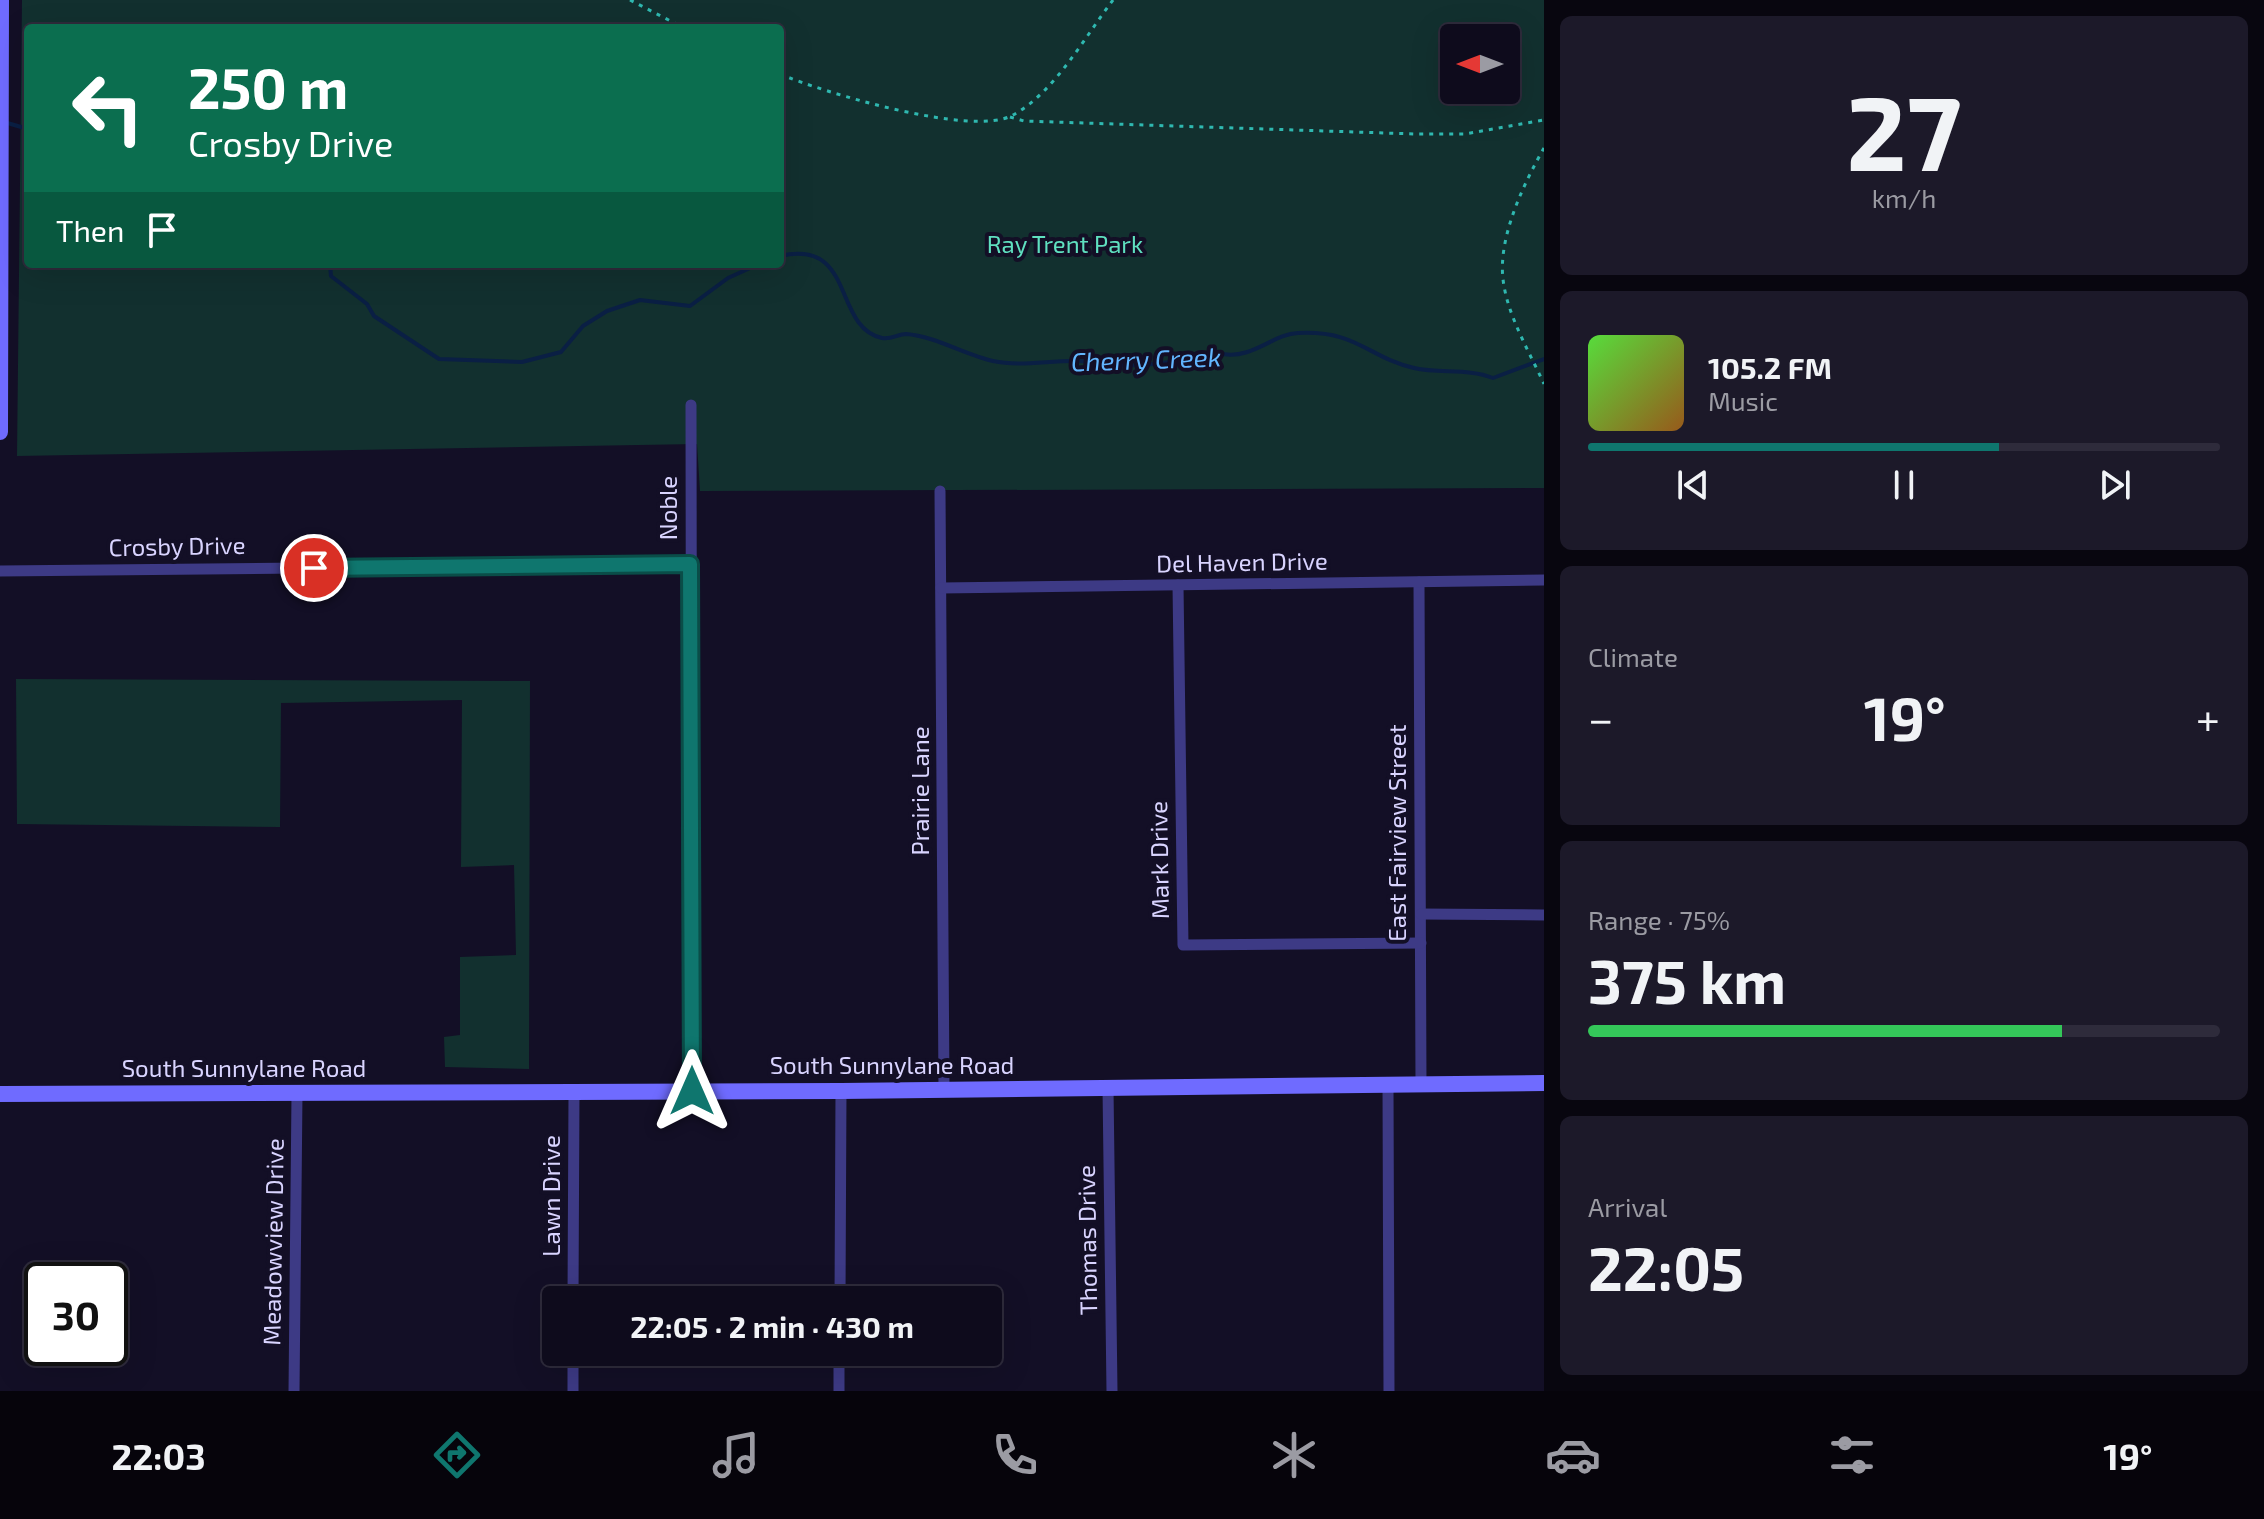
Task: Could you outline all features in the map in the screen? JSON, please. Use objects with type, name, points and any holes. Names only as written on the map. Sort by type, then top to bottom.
[{"type":"main road","points":[[0,432],[1,0]]},
{"type":"main road","name":"South Sunnylane Road","points":[[0,1094],[841,1091],[1544,1083]]},
{"type":"street","name":"Noble","points":[[691,405],[692,1091]]},
{"type":"street","name":"Prairie Lane","points":[[940,491],[944,1090]]},
{"type":"street","name":"Crosby Drive","points":[[0,571],[690,564]]},
{"type":"street","name":"Del Haven Drive","points":[[941,588],[1544,580]]},
{"type":"street","name":"East Fairview Street","points":[[1419,582],[1421,1084]]},
{"type":"street","name":"Mark Drive","points":[[1178,585],[1183,945],[1421,943]]},
{"type":"street","points":[[1421,914],[1544,915]]},
{"type":"street","points":[[1388,1085],[1389,1391]]},
{"type":"street","name":"Thomas Drive","points":[[1108,1088],[1112,1391]]},
{"type":"street","points":[[840,1286],[841,1091]]},
{"type":"street","name":"Lawn Drive","points":[[573,1286],[574,1092]]},
{"type":"street","name":"Meadowview Drive","points":[[294,1391],[297,1094]]},
{"type":"street","points":[[573,1366],[573,1391]]},
{"type":"street","points":[[839,1366],[839,1391]]},
{"type":"path","points":[[630,0],[676,24]]},
{"type":"path","points":[[1010,117],[1037,98],[1113,0]]},
{"type":"path","points":[[784,76],[819,90],[941,118],[1010,117],[1024,121],[1415,134],[1465,134],[1544,120]]},
{"type":"path","points":[[1544,148],[1524,191],[1504,253],[1502,277],[1521,334],[1544,383]]},
{"type":"green space","name":"Ray Trent Park","points":[[22,0],[1544,0],[1544,488],[700,491],[697,444],[17,456]]},
{"type":"green space","points":[[16,679],[530,681],[529,1069],[445,1067],[444,1037],[460,1035],[460,957],[516,955],[514,865],[461,867],[462,700],[281,703],[280,827],[17,824]]},
{"type":"waterway","name":"Cherry Creek","points":[[4,122],[24,128]]},
{"type":"waterway","name":"Cherry Creek","points":[[784,256],[804,254],[821,260],[832,271],[866,331],[882,338],[917,335],[1004,363],[1160,363],[1244,353],[1280,337],[1298,333],[1318,333],[1348,340],[1414,368],[1474,373],[1493,378],[1544,359]]},
{"type":"waterway","name":"Cherry Creek","points":[[330,268],[331,276],[367,304],[374,316],[439,359],[522,362],[561,352],[583,326],[607,311],[640,300],[690,306],[728,278],[750,268]]},
{"type":"route","points":[[314,568],[690,564],[692,1091]]}]
